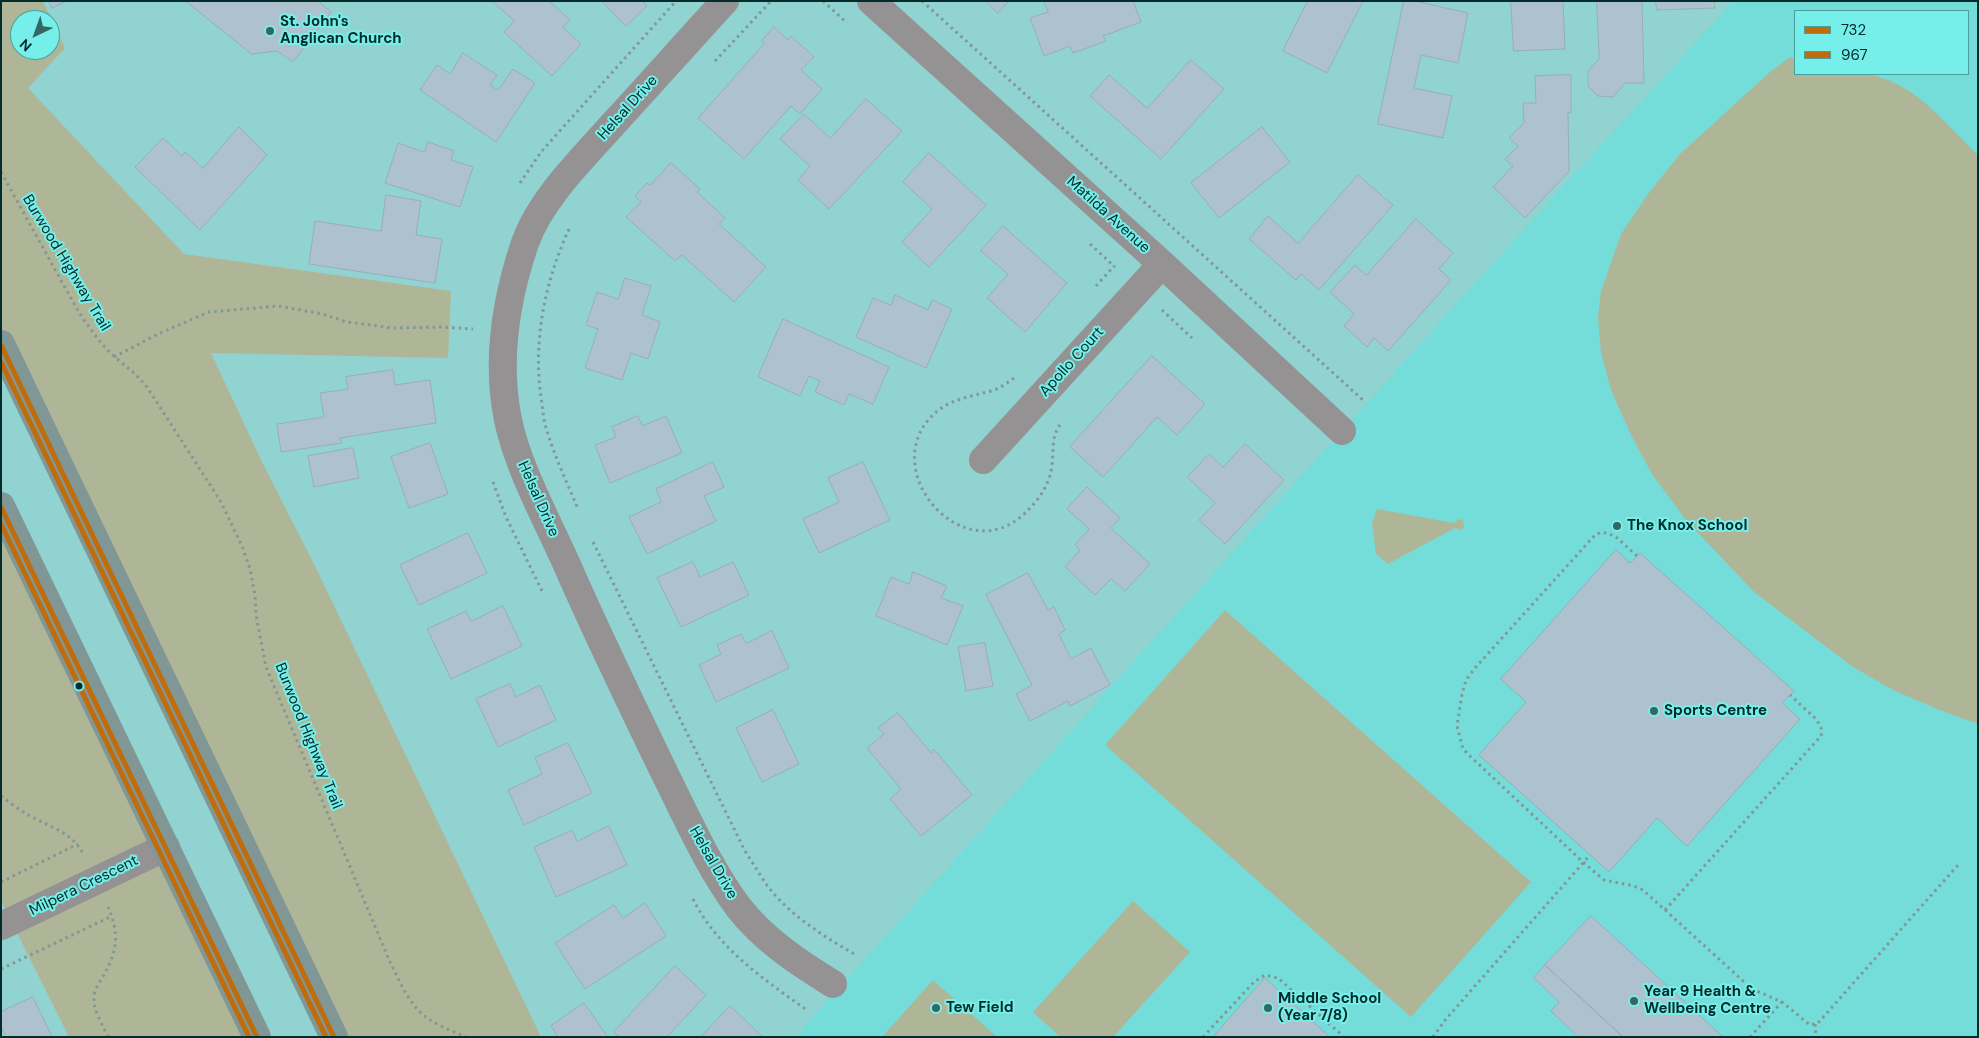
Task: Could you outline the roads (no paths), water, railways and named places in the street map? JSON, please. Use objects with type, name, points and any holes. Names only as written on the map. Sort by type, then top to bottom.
[{"type":"highway","points":[[1,344],[334,1037]]},
{"type":"highway","points":[[1,506],[257,1037]]},
{"type":"street","name":"Helsal Drive","points":[[724,1],[576,166],[540,214],[527,239],[510,297],[505,323],[504,387],[514,444],[527,475],[607,655],[704,851],[739,908],[758,929],[779,948],[834,984]]},
{"type":"street","name":"Matilda Avenue","points":[[871,1],[1162,264],[1342,431]]},
{"type":"street","name":"Apollo Court","points":[[983,460],[1162,264]]},
{"type":"street","name":"Milpera Crescent","points":[[1,926],[166,847]]},
{"type":"place","name":"St. John's Anglican Church","points":[[270,31]]},
{"type":"place","name":"The Knox School","points":[[1617,526]]},
{"type":"place","name":"Sports Centre","points":[[1654,711]]},
{"type":"place","name":"Year 9 Health & Wellbeing Centre","points":[[1634,1001]]},
{"type":"place","name":"Tew Field","points":[[936,1008]]},
{"type":"place","name":"Middle School (Year 7/8)","points":[[1268,1008]]}]
